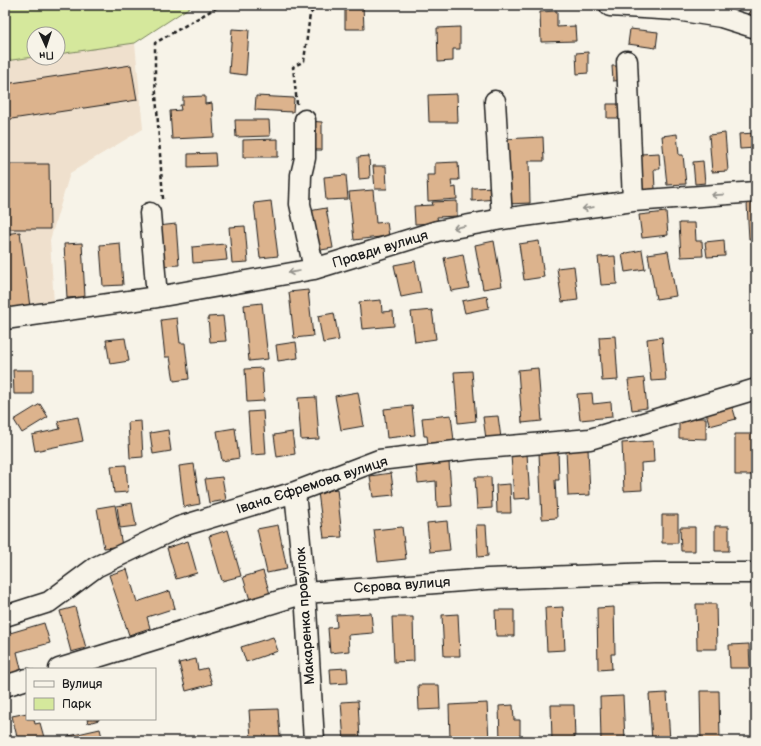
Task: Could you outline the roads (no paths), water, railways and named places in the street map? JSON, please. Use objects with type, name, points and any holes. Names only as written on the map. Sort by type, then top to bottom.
[{"type":"street","points":[[610,6],[676,10],[721,17],[756,28]]},
{"type":"street","points":[[627,61],[633,201]]},
{"type":"street","points":[[496,101],[502,219]]},
{"type":"street","points":[[305,120],[304,158],[301,175],[300,204],[314,269]]},
{"type":"street","name":"Правди вулиця","points":[[5,319],[157,296],[314,269],[437,231],[502,219],[633,201],[756,192]]},
{"type":"street","points":[[150,213],[157,296]]},
{"type":"street","name":"Івана Єфремова вулиця","points":[[5,616],[49,602],[96,567],[178,527],[295,492],[378,460],[473,449],[590,439],[728,399],[756,389]]},
{"type":"street","name":"Макаренка провулок","points":[[295,492],[305,592],[314,741]]},
{"type":"street","name":"Сєрова вулиця","points":[[62,668],[305,592],[488,579],[654,573],[756,573]]},
{"type":"street","points":[[5,686],[26,679]]}]
